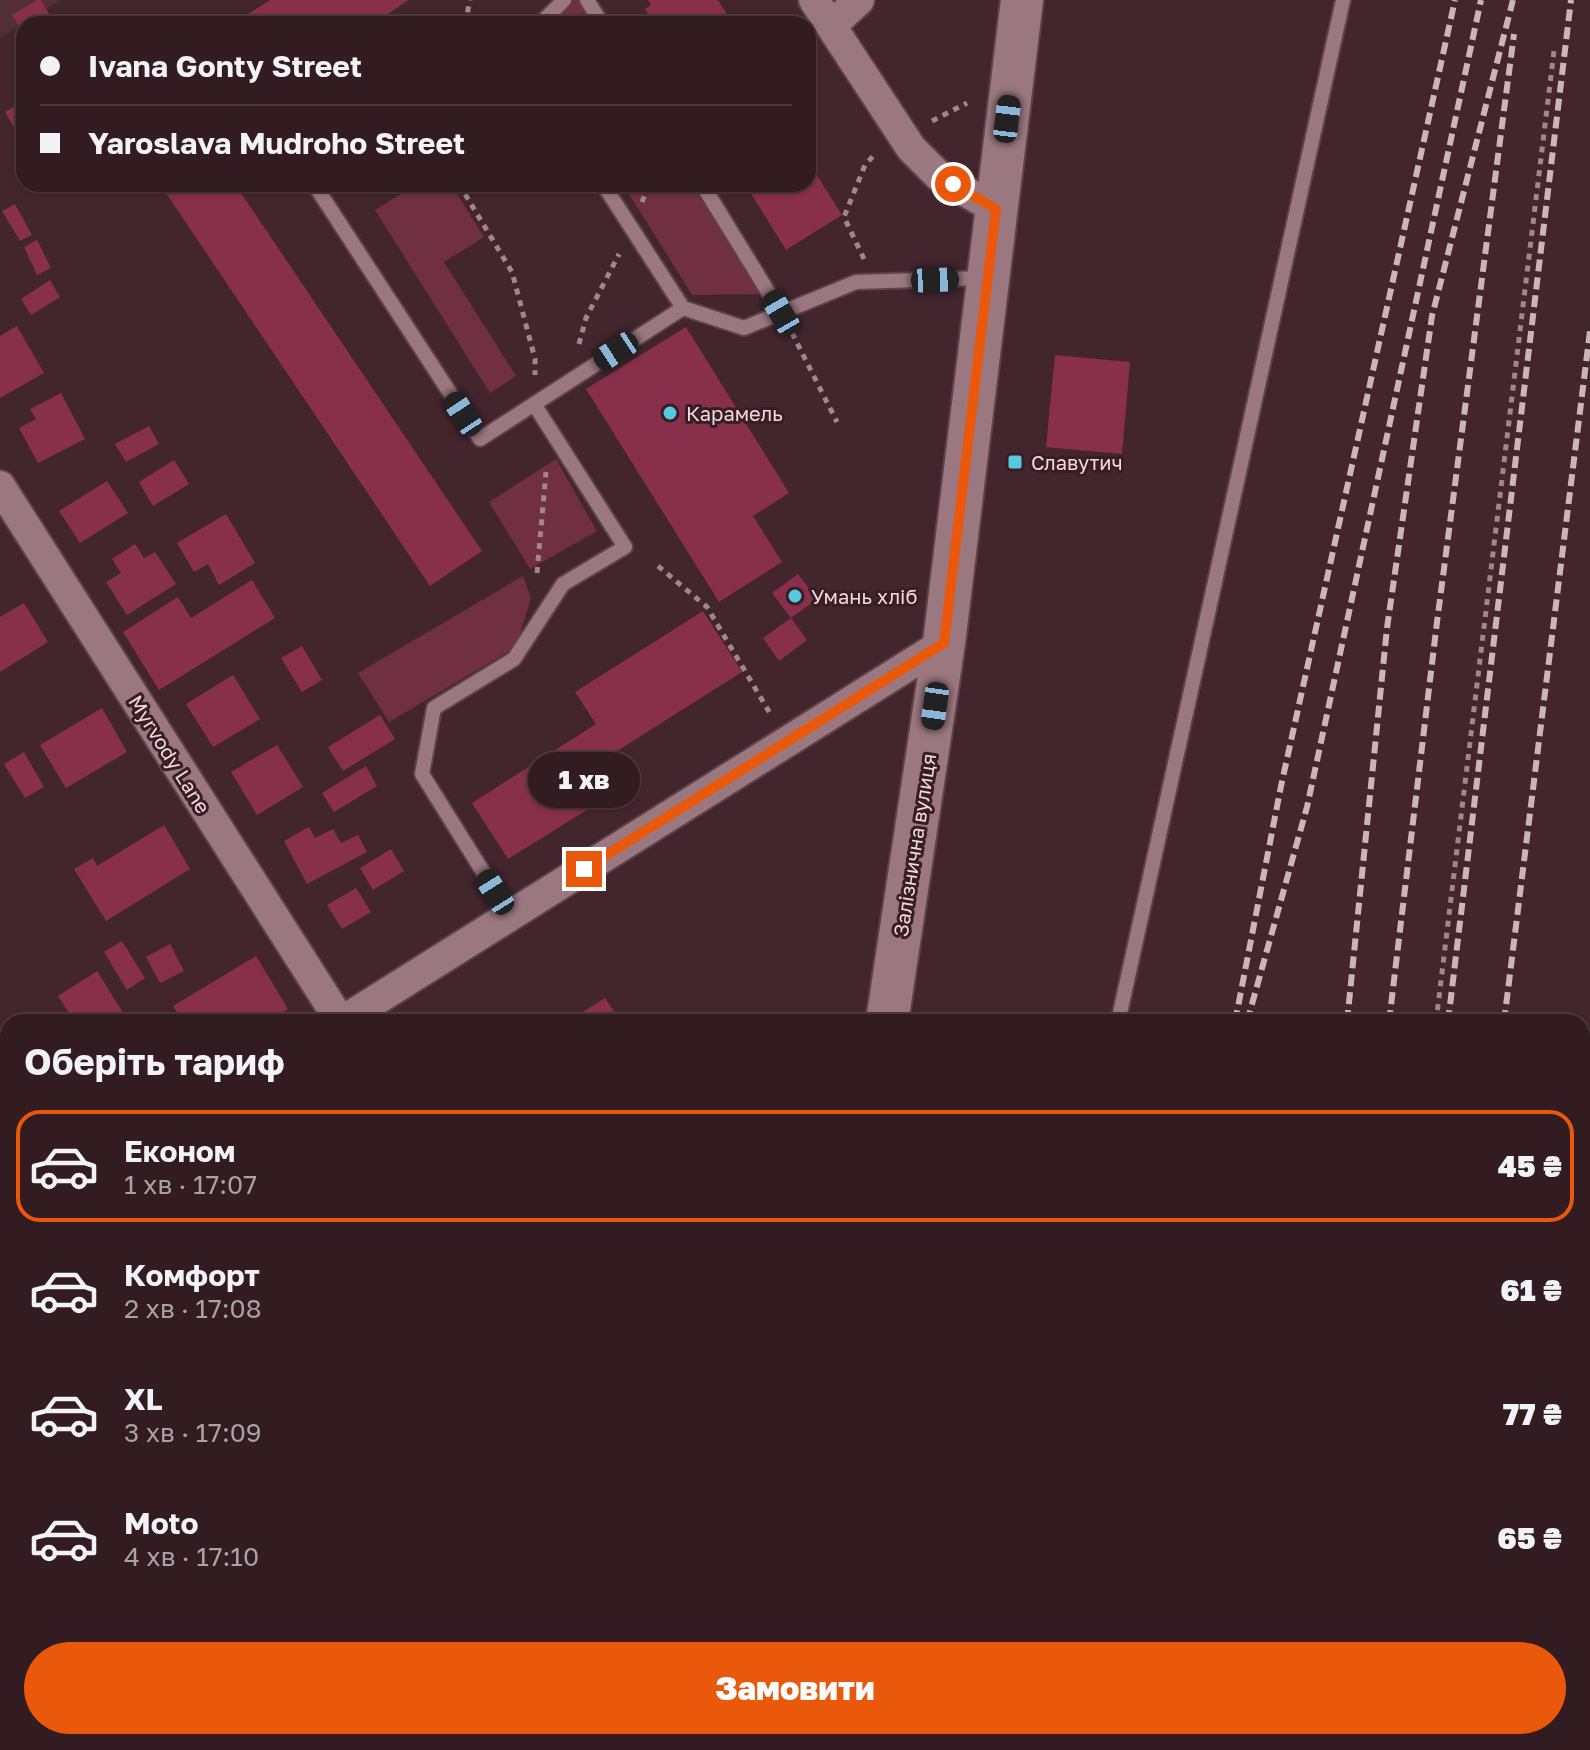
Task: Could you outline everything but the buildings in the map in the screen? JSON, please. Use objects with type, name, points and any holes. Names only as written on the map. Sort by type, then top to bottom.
[{"type":"main road","name":"Залізнична вулиця","points":[[888,1014],[944,643],[1022,0]]},
{"type":"street","points":[[814,0],[911,148],[939,176],[996,209]]},
{"type":"street","points":[[831,26],[859,0]]},
{"type":"street","name":"Myrvody Lane","points":[[0,486],[336,1014]]},
{"type":"street","points":[[354,1014],[944,643]]},
{"type":"lane","points":[[548,16],[564,0]]},
{"type":"lane","points":[[1120,1014],[1343,0]]},
{"type":"lane","points":[[319,192],[480,439],[683,308]]},
{"type":"lane","points":[[608,192],[683,308],[744,328],[856,282],[987,278]]},
{"type":"lane","points":[[707,192],[781,313]]},
{"type":"lane","points":[[510,915],[422,774],[434,708],[514,659],[563,584],[625,547],[534,404]]},
{"type":"path","points":[[1437,1014],[1554,51]]},
{"type":"path","points":[[464,192],[512,272],[535,359],[534,404]]},
{"type":"path","points":[[571,380],[586,318],[627,240],[646,192]]},
{"type":"path","points":[[844,217],[875,282]]},
{"type":"path","points":[[781,313],[837,422]]},
{"type":"path","points":[[536,583],[547,465]]},
{"type":"path","points":[[658,566],[707,607],[774,719]]},
{"type":"shaded area","points":[[0,0],[61,0],[35,16],[16,16],[16,28],[0,38]]},
{"type":"shaded area","points":[[565,0],[583,0],[592,16],[534,16]]},
{"type":"shaded area","points":[[404,192],[456,192],[484,237],[444,262],[516,376],[490,393],[375,210]]},
{"type":"shaded area","points":[[628,192],[700,192],[763,294],[692,295]]},
{"type":"shaded area","points":[[556,459],[597,531],[530,569],[489,502]]},
{"type":"shaded area","points":[[523,576],[531,598],[516,647],[389,722],[358,673]]},
{"type":"railway","points":[[1237,1014],[1281,786],[1455,0]]},
{"type":"railway","points":[[1249,1014],[1307,807],[1481,0]]},
{"type":"railway","points":[[1348,1014],[1387,628],[1432,316],[1513,0]]},
{"type":"railway","points":[[1449,1014],[1571,0]]},
{"type":"railway","points":[[1390,1014],[1437,622],[1514,34]]},
{"type":"railway","points":[[1505,1014],[1590,331]]},
{"type":"place","name":"Карамель","points":[[670,413]]},
{"type":"place","name":"Славутич","points":[[1015,462]]},
{"type":"place","name":"Умань хліб","points":[[795,596]]},
{"type":"route","points":[[584,869],[944,643],[996,209],[953,184]]}]
